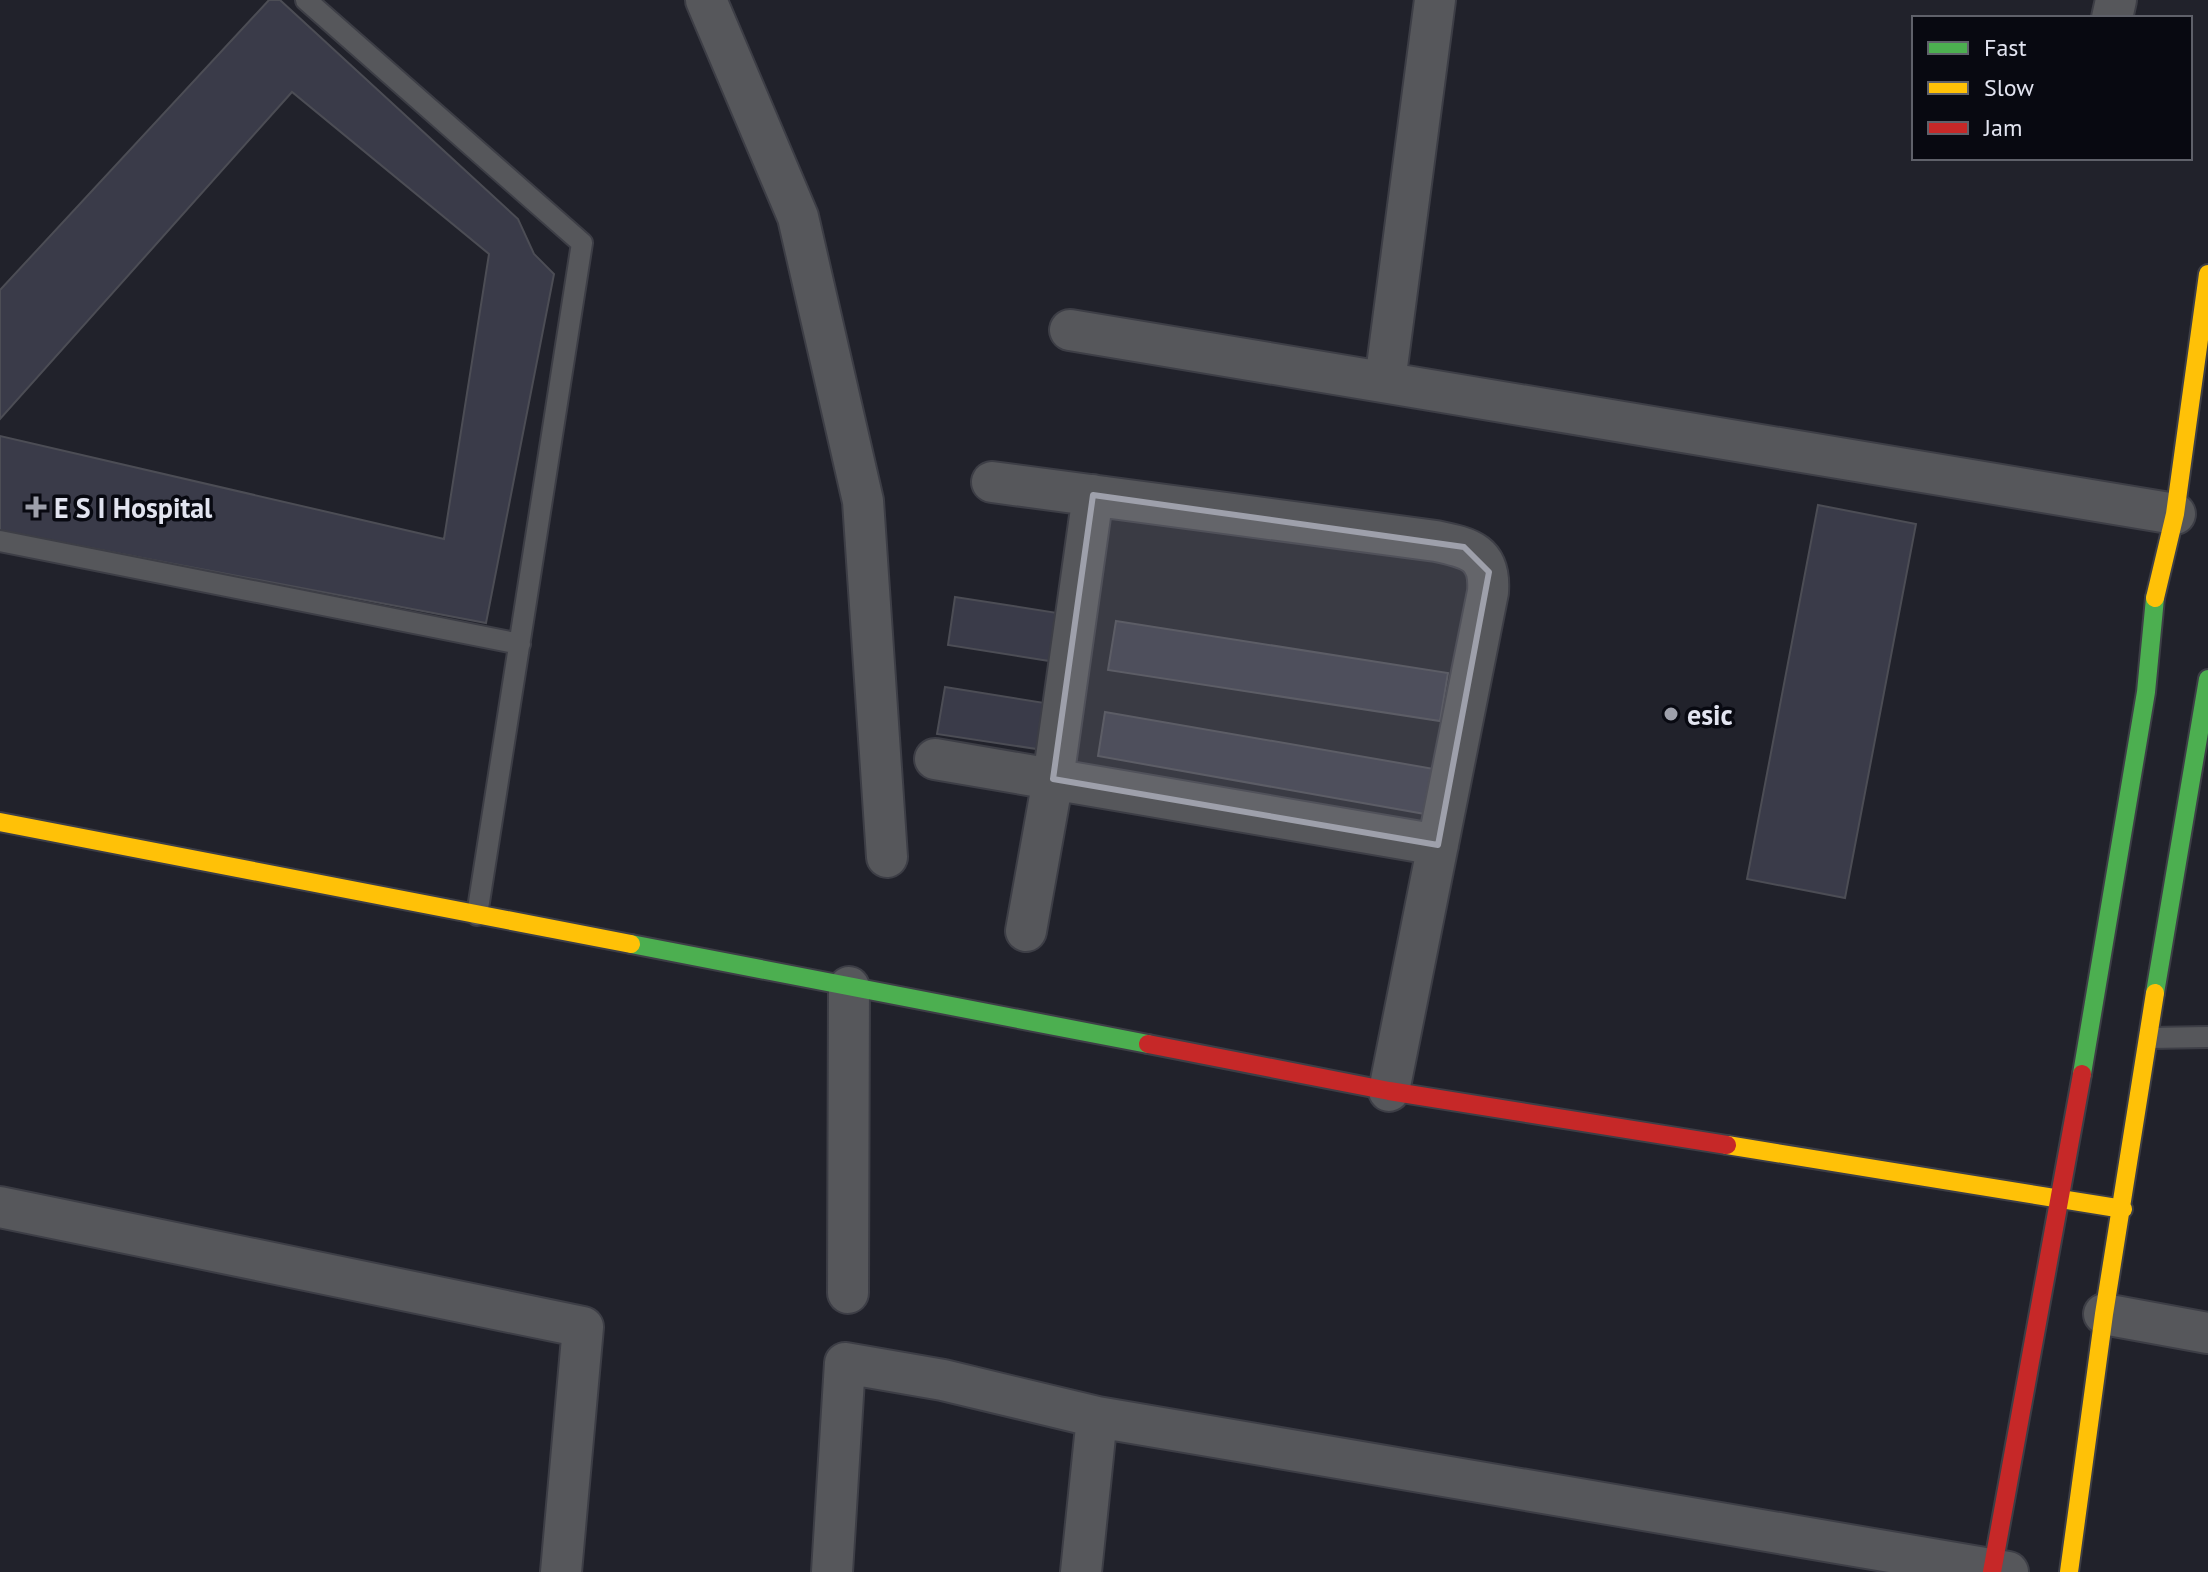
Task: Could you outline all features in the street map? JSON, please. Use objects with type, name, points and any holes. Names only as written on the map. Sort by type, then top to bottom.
[{"type":"street","points":[[706,0],[798,217],[863,501],[887,857]]},
{"type":"street","points":[[1385,382],[1435,0]]},
{"type":"street","points":[[832,1572],[845,1363],[943,1380],[1097,1417],[1997,1571],[2146,692],[2155,598],[2175,514],[2197,334],[2208,274]]},
{"type":"street","points":[[1070,330],[2175,514]]},
{"type":"street","points":[[2175,514],[2201,461]]},
{"type":"street","points":[[992,482],[1436,541],[1464,547],[1481,559],[1489,572],[1488,592],[1389,1091]]},
{"type":"street","points":[[1026,931],[1053,779],[1093,495]]},
{"type":"street","points":[[2069,1572],[2104,1314],[2200,711],[2208,679]]},
{"type":"street","points":[[935,759],[1438,845]]},
{"type":"street","points":[[0,822],[1389,1091],[2123,1209]]},
{"type":"street","points":[[848,1293],[849,987]]},
{"type":"street","points":[[1,1210],[583,1327],[561,1572]]},
{"type":"street","points":[[2104,1314],[2208,1333]]},
{"type":"street","points":[[1081,1572],[1097,1417]]},
{"type":"lane","points":[[306,0],[582,243],[477,915]]},
{"type":"lane","points":[[0,541],[520,644]]},
{"type":"lane","points":[[2150,1038],[2208,1037]]},
{"type":"highlighted area","points":[[1093,495],[1464,547],[1489,572],[1438,845],[1053,779]]},
{"type":"building","points":[[269,0],[280,0],[518,219],[534,254],[554,274],[486,623],[0,531],[0,436],[444,539],[489,254],[292,92],[0,419],[0,290]]},
{"type":"building","points":[[1818,505],[1916,524],[1845,898],[1747,879]]},
{"type":"building","points":[[955,597],[1070,615],[1062,663],[948,645]]},
{"type":"building","points":[[1116,621],[1448,673],[1440,721],[1108,670]]},
{"type":"building","points":[[945,687],[1057,705],[1050,751],[937,734]]},
{"type":"building","points":[[1105,712],[1434,769],[1425,814],[1098,756]]},
{"type":"traffic: fast","points":[[2082,1074],[2146,692],[2155,598]]},
{"type":"traffic: fast","points":[[2155,993],[2208,679]]},
{"type":"traffic: fast","points":[[631,944],[1148,1044]]},
{"type":"traffic: slow","points":[[2155,598],[2175,514],[2208,274]]},
{"type":"traffic: slow","points":[[0,822],[631,944]]},
{"type":"traffic: slow","points":[[2069,1572],[2104,1314],[2155,993]]},
{"type":"traffic: slow","points":[[1727,1145],[2123,1209]]},
{"type":"traffic: jam","points":[[1148,1044],[1389,1091],[1727,1145]]},
{"type":"traffic: jam","points":[[1992,1572],[2082,1074]]},
{"type":"place","name":"E S I Hospital","points":[[36,507]]},
{"type":"place","name":"esic","points":[[1671,714]]}]
